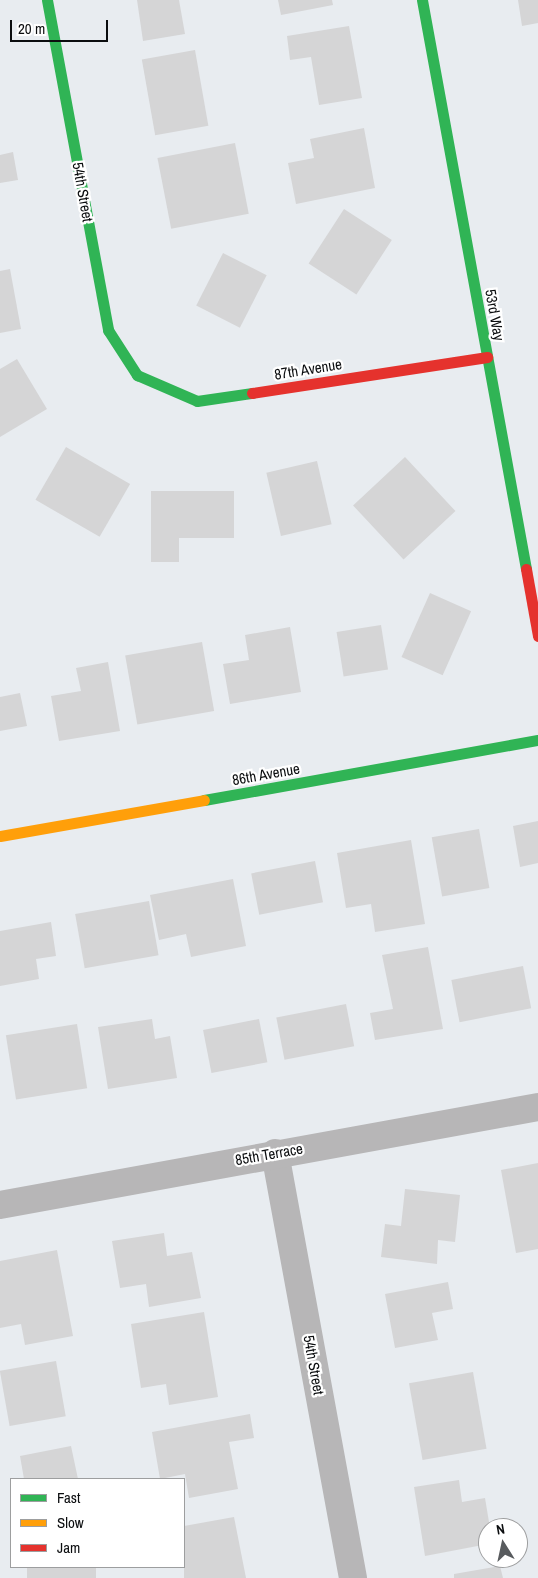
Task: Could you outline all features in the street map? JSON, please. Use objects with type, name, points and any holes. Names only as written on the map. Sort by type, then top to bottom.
[{"type":"street","name":"54th Street","points":[[47,0],[108,330],[138,375]]},
{"type":"street","name":"53rd Way","points":[[422,0],[538,636]]},
{"type":"street","name":"87th Avenue","points":[[138,375],[197,401],[487,357]]},
{"type":"street","name":"86th Avenue","points":[[0,836],[538,740]]},
{"type":"street","name":"85th Terrace","points":[[0,1205],[275,1153],[538,1107]]},
{"type":"street","name":"54th Street","points":[[275,1153],[353,1578]]},
{"type":"building","points":[[137,0],[179,0],[185,34],[143,41]]},
{"type":"building","points":[[278,0],[332,0],[333,5],[281,15]]},
{"type":"building","points":[[518,0],[538,0],[538,23],[522,26]]},
{"type":"building","points":[[349,26],[362,98],[319,105],[311,57],[290,60],[287,36]]},
{"type":"building","points":[[195,50],[208,126],[155,135],[142,59]]},
{"type":"building","points":[[364,128],[375,188],[296,204],[288,163],[314,158],[310,139]]},
{"type":"building","points":[[235,143],[249,214],[171,229],[157,158]]},
{"type":"building","points":[[13,152],[18,180],[0,183],[0,155]]},
{"type":"building","points":[[344,209],[392,240],[356,295],[309,264]]},
{"type":"building","points":[[223,253],[267,275],[240,328],[196,306]]},
{"type":"building","points":[[10,269],[21,329],[0,333],[0,271]]},
{"type":"building","points":[[17,359],[47,409],[0,437],[0,369]]},
{"type":"building","points":[[66,447],[130,484],[100,537],[36,500]]},
{"type":"building","points":[[405,457],[455,511],[404,560],[353,505]]},
{"type":"building","points":[[317,461],[332,524],[281,536],[266,473]]},
{"type":"building","points":[[151,491],[234,491],[234,538],[179,538],[179,562],[151,562]]},
{"type":"building","points":[[430,593],[471,611],[443,675],[402,657]]},
{"type":"building","points":[[381,625],[388,669],[344,676],[337,632]]},
{"type":"building","points":[[290,627],[301,692],[230,704],[223,664],[249,660],[245,635]]},
{"type":"building","points":[[202,642],[214,711],[137,724],[125,656]]},
{"type":"building","points":[[108,662],[120,731],[59,741],[51,696],[81,691],[76,668]]},
{"type":"building","points":[[20,693],[27,726],[0,731],[0,697]]},
{"type":"building","points":[[538,821],[538,863],[520,867],[513,826]]},
{"type":"building","points":[[479,829],[489,888],[442,896],[432,837]]},
{"type":"building","points":[[411,840],[425,924],[375,932],[371,904],[346,908],[337,853]]},
{"type":"building","points":[[315,861],[323,902],[259,915],[251,873]]},
{"type":"building","points":[[233,879],[246,946],[191,957],[186,934],[159,940],[150,895]]},
{"type":"building","points":[[149,901],[159,955],[85,968],[75,914]]},
{"type":"building","points":[[51,922],[56,956],[36,959],[39,979],[0,986],[0,931]]},
{"type":"building","points":[[428,947],[443,1029],[375,1040],[370,1013],[393,1009],[382,955]]},
{"type":"building","points":[[523,966],[531,1008],[460,1022],[451,980]]},
{"type":"building","points":[[346,1004],[354,1046],[285,1060],[276,1018]]},
{"type":"building","points":[[152,1019],[155,1039],[170,1036],[177,1078],[108,1089],[98,1027]]},
{"type":"building","points":[[259,1019],[267,1062],[211,1073],[203,1030]]},
{"type":"building","points":[[77,1024],[87,1088],[16,1099],[6,1035]]},
{"type":"building","points":[[538,1163],[538,1249],[516,1253],[501,1170]]},
{"type":"building","points":[[405,1189],[460,1195],[455,1242],[438,1240],[437,1264],[381,1257],[385,1224],[401,1226]]},
{"type":"building","points":[[164,1233],[167,1256],[192,1252],[201,1298],[149,1307],[146,1284],[120,1288],[112,1241]]},
{"type":"building","points":[[57,1250],[73,1336],[25,1345],[21,1324],[0,1328],[0,1261]]},
{"type":"building","points":[[448,1282],[453,1309],[432,1313],[438,1340],[395,1348],[385,1294]]},
{"type":"building","points":[[204,1312],[218,1397],[169,1405],[166,1384],[141,1388],[131,1324]]},
{"type":"building","points":[[56,1361],[66,1416],[10,1426],[0,1371]]},
{"type":"building","points":[[473,1372],[487,1449],[423,1460],[409,1383]]},
{"type":"building","points":[[250,1414],[254,1438],[229,1442],[238,1489],[189,1498],[185,1474],[160,1478],[152,1432]]},
{"type":"building","points":[[71,1446],[78,1478],[24,1478],[20,1456]]},
{"type":"building","points":[[459,1480],[462,1502],[485,1498],[488,1518],[478,1518],[478,1546],[425,1556],[414,1487]]},
{"type":"building","points":[[234,1517],[246,1578],[184,1578],[185,1526]]},
{"type":"building","points":[[27,1568],[96,1568],[96,1578],[27,1578]]},
{"type":"building","points":[[488,1568],[500,1568],[503,1578],[454,1578],[454,1574]]},
{"type":"traffic: fast","points":[[47,0],[108,330],[137,375],[197,401],[252,393]]},
{"type":"traffic: fast","points":[[422,0],[526,569]]},
{"type":"traffic: fast","points":[[204,800],[538,740]]},
{"type":"traffic: slow","points":[[0,836],[204,800]]},
{"type":"traffic: jam","points":[[252,393],[487,357]]},
{"type":"traffic: jam","points":[[526,569],[538,636]]}]
